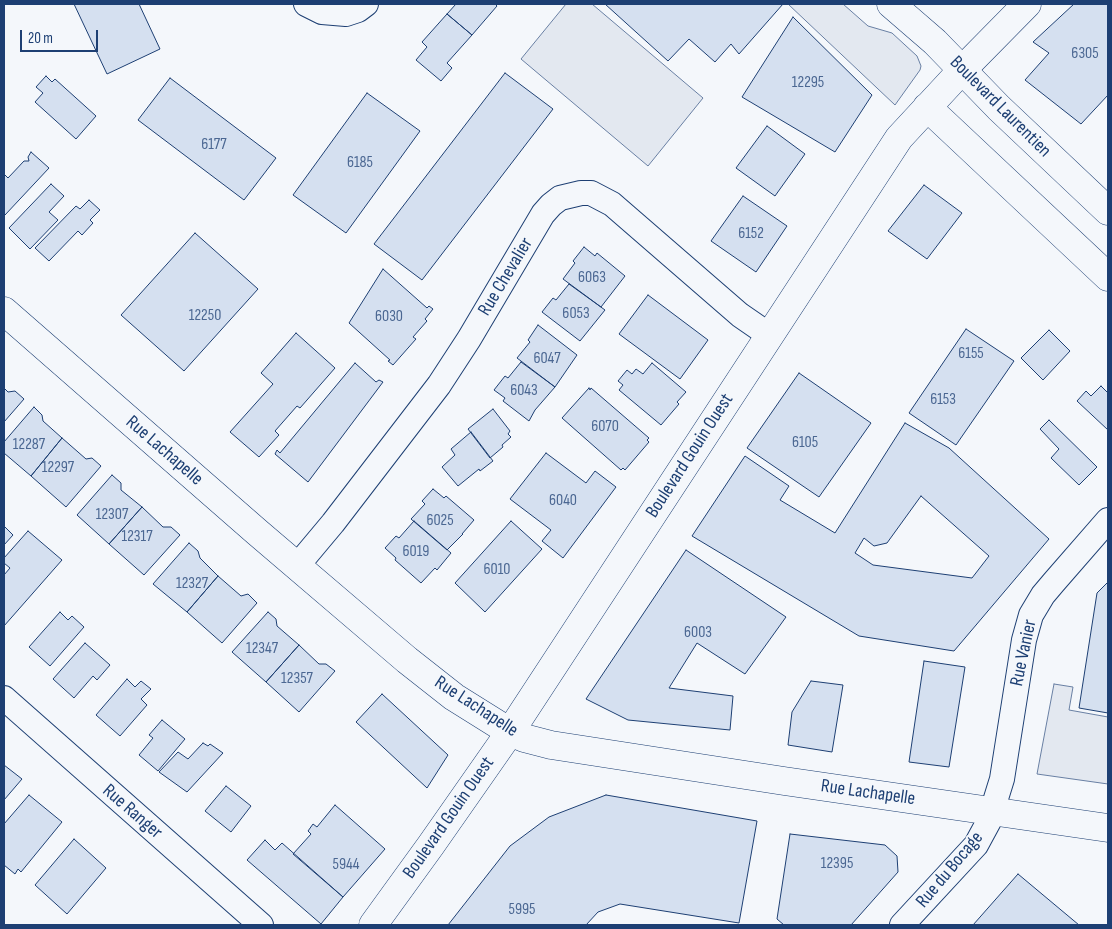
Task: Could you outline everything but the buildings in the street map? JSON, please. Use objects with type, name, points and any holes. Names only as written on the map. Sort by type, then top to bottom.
[{"type":"main road","name":"Boulevard Laurentien","points":[[891,4],[935,42],[1034,143],[1108,211]]},
{"type":"main road","name":"Boulevard Gouin Ouest","points":[[373,925],[510,732],[899,138],[1027,4]]},
{"type":"main road","points":[[927,107],[1108,277]]},
{"type":"main road","name":"Rue Lachapelle","points":[[4,311],[297,566],[425,674],[472,709],[510,732],[551,745],[784,782],[1108,828]]},
{"type":"street","points":[[306,4],[322,12],[346,14],[358,10],[366,4]]},
{"type":"street","name":"Rue Chevalier","points":[[297,566],[333,523],[439,385],[544,214],[560,198],[570,194],[591,193],[607,201],[740,315],[769,335]]},
{"type":"street","name":"Rue Vanier","points":[[992,811],[1002,779],[1024,640],[1031,615],[1043,595],[1108,520]]},
{"type":"street","name":"Rue Ranger","points":[[4,698],[261,925]]},
{"type":"street","name":"Rue du Bocage","points":[[902,925],[976,845],[989,821],[992,811]]},
{"type":"shaded area","points":[[566,4],[592,4],[703,98],[648,166],[521,59]]},
{"type":"shaded area","points":[[788,4],[843,4],[868,26],[892,33],[917,56],[921,66],[920,70],[895,105]]},
{"type":"shaded area","points":[[1054,684],[1073,687],[1069,710],[1108,717],[1108,784],[1037,774]]}]
